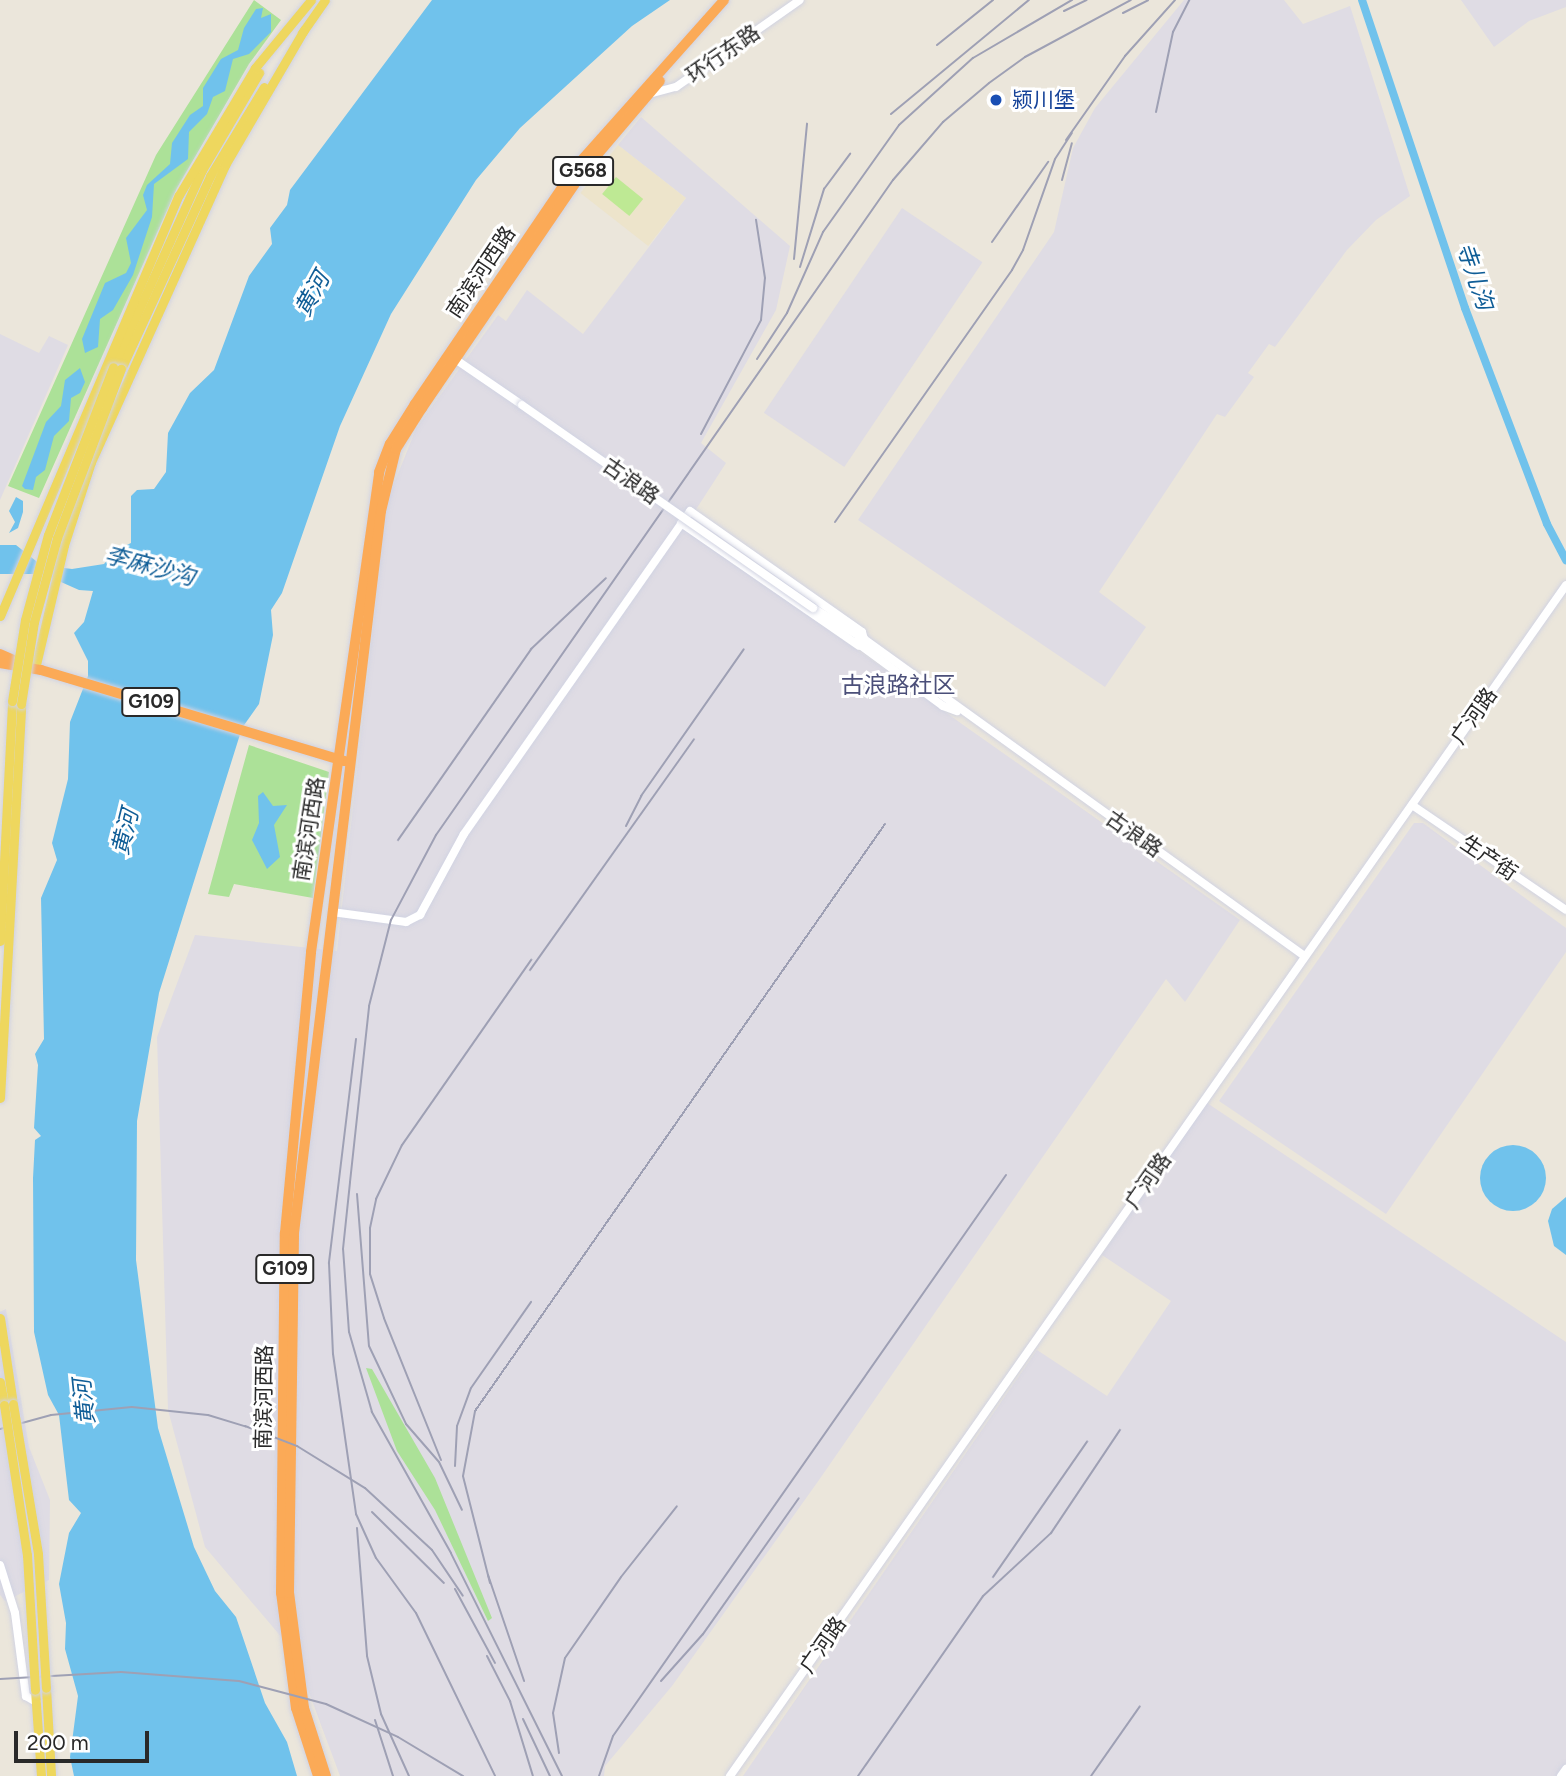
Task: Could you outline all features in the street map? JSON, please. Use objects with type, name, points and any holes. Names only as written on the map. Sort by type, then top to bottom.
[{"type":"highway","name":"南滨河西路","points":[[644,93],[724,0]]},
{"type":"highway","name":"南滨河西路","points":[[352,763],[381,511],[396,449],[452,357],[579,163],[732,0]]},
{"type":"highway","name":"南滨河西路","points":[[318,1776],[296,1708],[281,1593],[285,1233],[311,952],[379,472],[390,443],[452,357]]},
{"type":"highway","name":"G109","points":[[0,654],[38,669],[352,763],[332,912]]},
{"type":"highway","name":"G109","points":[[0,663],[38,669]]},
{"type":"highway","name":"南滨河西路","points":[[326,1776],[304,1708],[289,1593],[294,1233],[332,912]]},
{"type":"main road","points":[[0,1098],[17,702],[25,620],[48,535],[117,368],[213,149],[275,48],[311,0]]},
{"type":"main road","points":[[117,368],[223,151],[325,0]]},
{"type":"main road","points":[[38,669],[50,598],[91,462],[166,289],[225,165],[304,30]]},
{"type":"main road","points":[[0,616],[179,195],[221,120],[255,68],[275,48]]},
{"type":"main road","points":[[0,941],[7,899]]},
{"type":"main road","points":[[0,1318],[27,1555],[41,1776]]},
{"type":"main road","points":[[0,1382],[8,1404],[38,1554],[51,1776]]},
{"type":"street","name":"环行东路","points":[[644,93],[676,87],[800,0]]},
{"type":"street","name":"古浪路","points":[[452,357],[813,608],[943,706],[964,714],[1304,955]]},
{"type":"street","name":"古浪路","points":[[690,511],[862,632],[862,643],[681,523],[690,511]]},
{"type":"street","points":[[332,912],[406,922],[420,915],[464,834],[681,523]]},
{"type":"street","name":"广河路","points":[[730,1776],[1566,584]]},
{"type":"street","name":"生产街","points":[[1412,806],[1566,910]]},
{"type":"street","points":[[0,1565],[15,1613],[26,1696],[36,1702]]},
{"type":"street","points":[[1561,1776],[1566,1769]]},
{"type":"shaded area","points":[[1184,0],[1284,0],[1303,24],[1350,6],[1410,196],[1376,220],[1347,250],[1275,347],[1269,344],[1248,373],[1254,377],[1225,417],[1217,414],[1099,592],[1146,627],[1105,687],[858,520],[1054,232],[1073,148],[1095,108]]},
{"type":"shaded area","points":[[1461,0],[1566,0],[1566,7],[1529,21],[1494,47]]},
{"type":"shaded area","points":[[641,117],[790,246],[776,310],[701,443],[726,463],[684,528],[1240,920],[1185,1002],[1166,979],[819,1480],[672,1686],[605,1766],[604,1776],[340,1776],[294,1652],[205,1547],[168,1410],[157,1037],[195,935],[337,951],[387,501],[416,429],[498,315],[506,321],[527,290],[583,334],[686,198],[618,145]]},
{"type":"shaded area","points":[[618,145],[686,198],[648,246],[580,193]]},
{"type":"shaded area","points":[[902,208],[982,262],[844,467],[764,413]]},
{"type":"shaded area","points":[[0,334],[39,353],[49,336],[68,345],[0,500]]},
{"type":"shaded area","points":[[1414,823],[1423,823],[1566,928],[1566,952],[1386,1214],[1219,1101]]},
{"type":"shaded area","points":[[1207,1103],[1566,1342],[1566,1776],[743,1776],[1037,1350],[1107,1396],[1171,1301],[1102,1255]]},
{"type":"shaded area","points":[[6,1309],[29,1447],[50,1500],[49,1580],[5,1601],[0,1595],[0,1312]]},
{"type":"green space","points":[[254,0],[281,20],[249,64],[177,188],[39,498],[8,486],[156,155]]},
{"type":"green space","points":[[616,177],[643,199],[629,216],[602,194]]},
{"type":"green space","points":[[249,745],[329,772],[313,898],[234,884],[229,897],[208,894]]},
{"type":"green space","points":[[366,1368],[372,1369],[435,1478],[492,1618],[488,1621],[435,1510],[397,1451]]},
{"type":"water","points":[[432,0],[670,0],[632,26],[520,128],[476,180],[391,314],[340,426],[282,593],[271,610],[273,635],[259,704],[242,728],[159,993],[137,1121],[136,1260],[158,1428],[194,1547],[215,1591],[236,1617],[265,1703],[287,1742],[297,1776],[74,1776],[70,1757],[78,1696],[65,1649],[66,1623],[59,1584],[69,1533],[81,1513],[69,1500],[59,1415],[48,1395],[34,1332],[33,1178],[35,1140],[41,1136],[34,1128],[38,1065],[35,1054],[44,1039],[41,898],[57,860],[52,843],[68,779],[70,722],[88,676],[88,661],[74,633],[84,622],[93,591],[79,590],[43,574],[0,574],[0,545],[16,545],[41,565],[72,569],[104,564],[116,550],[131,543],[131,496],[137,490],[154,489],[166,472],[168,433],[190,393],[214,370],[249,276],[272,244],[270,228],[287,205],[290,190]]},
{"type":"water","points":[[263,8],[261,18],[271,14],[271,32],[249,54],[233,59],[225,91],[213,97],[207,114],[189,132],[188,159],[154,184],[152,217],[133,275],[113,310],[100,319],[98,347],[85,353],[82,339],[105,283],[126,273],[131,263],[126,238],[147,210],[143,195],[147,185],[170,164],[172,143],[190,115],[203,106],[203,88],[221,59],[238,50],[244,28],[256,9]]},
{"type":"water","points":[[80,368],[85,382],[80,393],[71,398],[69,421],[54,436],[45,470],[36,477],[33,490],[25,489],[22,486],[46,422],[61,406],[65,380]]},
{"type":"water","points":[[16,497],[23,501],[23,512],[18,528],[9,533],[15,522],[9,511]]},
{"type":"water","points":[[263,792],[273,806],[287,805],[274,825],[280,857],[267,869],[252,840],[259,823],[258,796]]},
{"type":"water","points":[[1513,1145],[1536,1155],[1546,1178],[1536,1201],[1513,1211],[1490,1201],[1480,1178],[1490,1155]]},
{"type":"water","points":[[1566,1197],[1566,1255],[1554,1246],[1548,1221],[1552,1209]]},
{"type":"waterway","name":"寺儿沟","points":[[1362,0],[1465,308],[1547,524],[1566,560]]},
{"type":"railway","points":[[937,45],[993,0]]},
{"type":"railway","points":[[891,114],[1029,0]]},
{"type":"railway","points":[[757,359],[787,313],[823,232],[899,125],[973,58],[1072,0]]},
{"type":"railway","points":[[1064,11],[1087,0]]},
{"type":"railway","points":[[562,1776],[451,1553],[372,1412],[349,1332],[343,1249],[369,1006],[391,920],[436,835],[893,180],[943,122],[989,83],[1025,57],[1131,0]]},
{"type":"railway","points":[[1123,13],[1148,0]]},
{"type":"railway","points":[[1066,140],[1125,56],[1175,0]]},
{"type":"railway","points":[[1156,112],[1173,32],[1189,0]]},
{"type":"railway","points":[[794,259],[807,124]]},
{"type":"railway","points":[[835,522],[1012,270],[1023,250],[1055,159],[1072,133]]},
{"type":"railway","points":[[1062,180],[1072,143]]},
{"type":"railway","points":[[800,267],[824,189],[850,154]]},
{"type":"railway","points":[[992,242],[1048,162]]},
{"type":"railway","points":[[701,434],[761,320],[765,278],[756,220]]},
{"type":"railway","points":[[398,840],[531,649],[606,578]]},
{"type":"railway","points":[[626,826],[641,796],[744,649]]},
{"type":"railway","points":[[530,970],[694,739]]},
{"type":"railway","points":[[490,1583],[463,1476],[475,1411],[885,824]]},
{"type":"railway","points":[[441,1460],[384,1318],[370,1274],[370,1228],[376,1199],[402,1145],[531,960]]},
{"type":"railway","points":[[356,1039],[329,1263],[333,1354],[356,1514],[376,1558],[416,1613],[495,1776]]},
{"type":"railway","points":[[599,1776],[613,1736],[1006,1175]]},
{"type":"railway","points":[[357,1194],[369,1346],[406,1424],[439,1462],[462,1510]]},
{"type":"railway","points":[[455,1466],[457,1426],[471,1388],[531,1302]]},
{"type":"railway","points":[[0,1429],[51,1415],[132,1407],[208,1415],[245,1426],[297,1446],[365,1488],[432,1550],[463,1596]]},
{"type":"railway","points":[[858,1776],[983,1596],[1051,1533],[1120,1430]]},
{"type":"railway","points":[[993,1577],[1087,1442]]},
{"type":"railway","points":[[661,1681],[703,1634],[799,1498]]},
{"type":"railway","points":[[559,1753],[553,1713],[565,1658],[621,1577],[677,1506]]},
{"type":"railway","points":[[372,1512],[444,1583]]},
{"type":"railway","points":[[357,1528],[367,1656],[381,1714],[409,1776]]},
{"type":"railway","points":[[488,1575],[524,1681]]},
{"type":"railway","points":[[455,1589],[495,1663]]},
{"type":"railway","points":[[487,1656],[510,1701],[533,1776]]},
{"type":"railway","points":[[0,1679],[121,1672],[239,1681],[326,1704],[398,1737],[463,1776]]},
{"type":"railway","points":[[1091,1776],[1140,1706]]},
{"type":"railway","points":[[523,1719],[550,1776]]},
{"type":"railway","points":[[375,1720],[393,1776]]},
{"type":"place","name":"颍川堡","points":[[996,100]]},
{"type":"district","name":"古浪路社区","points":[[898,685]]},
{"type":"water label","name":"黄河","points":[[312,294]]},
{"type":"water label","name":"李麻沙沟","points":[[150,566]]},
{"type":"water label","name":"黄河","points":[[125,832]]},
{"type":"water label","name":"黄河","points":[[84,1402]]}]
